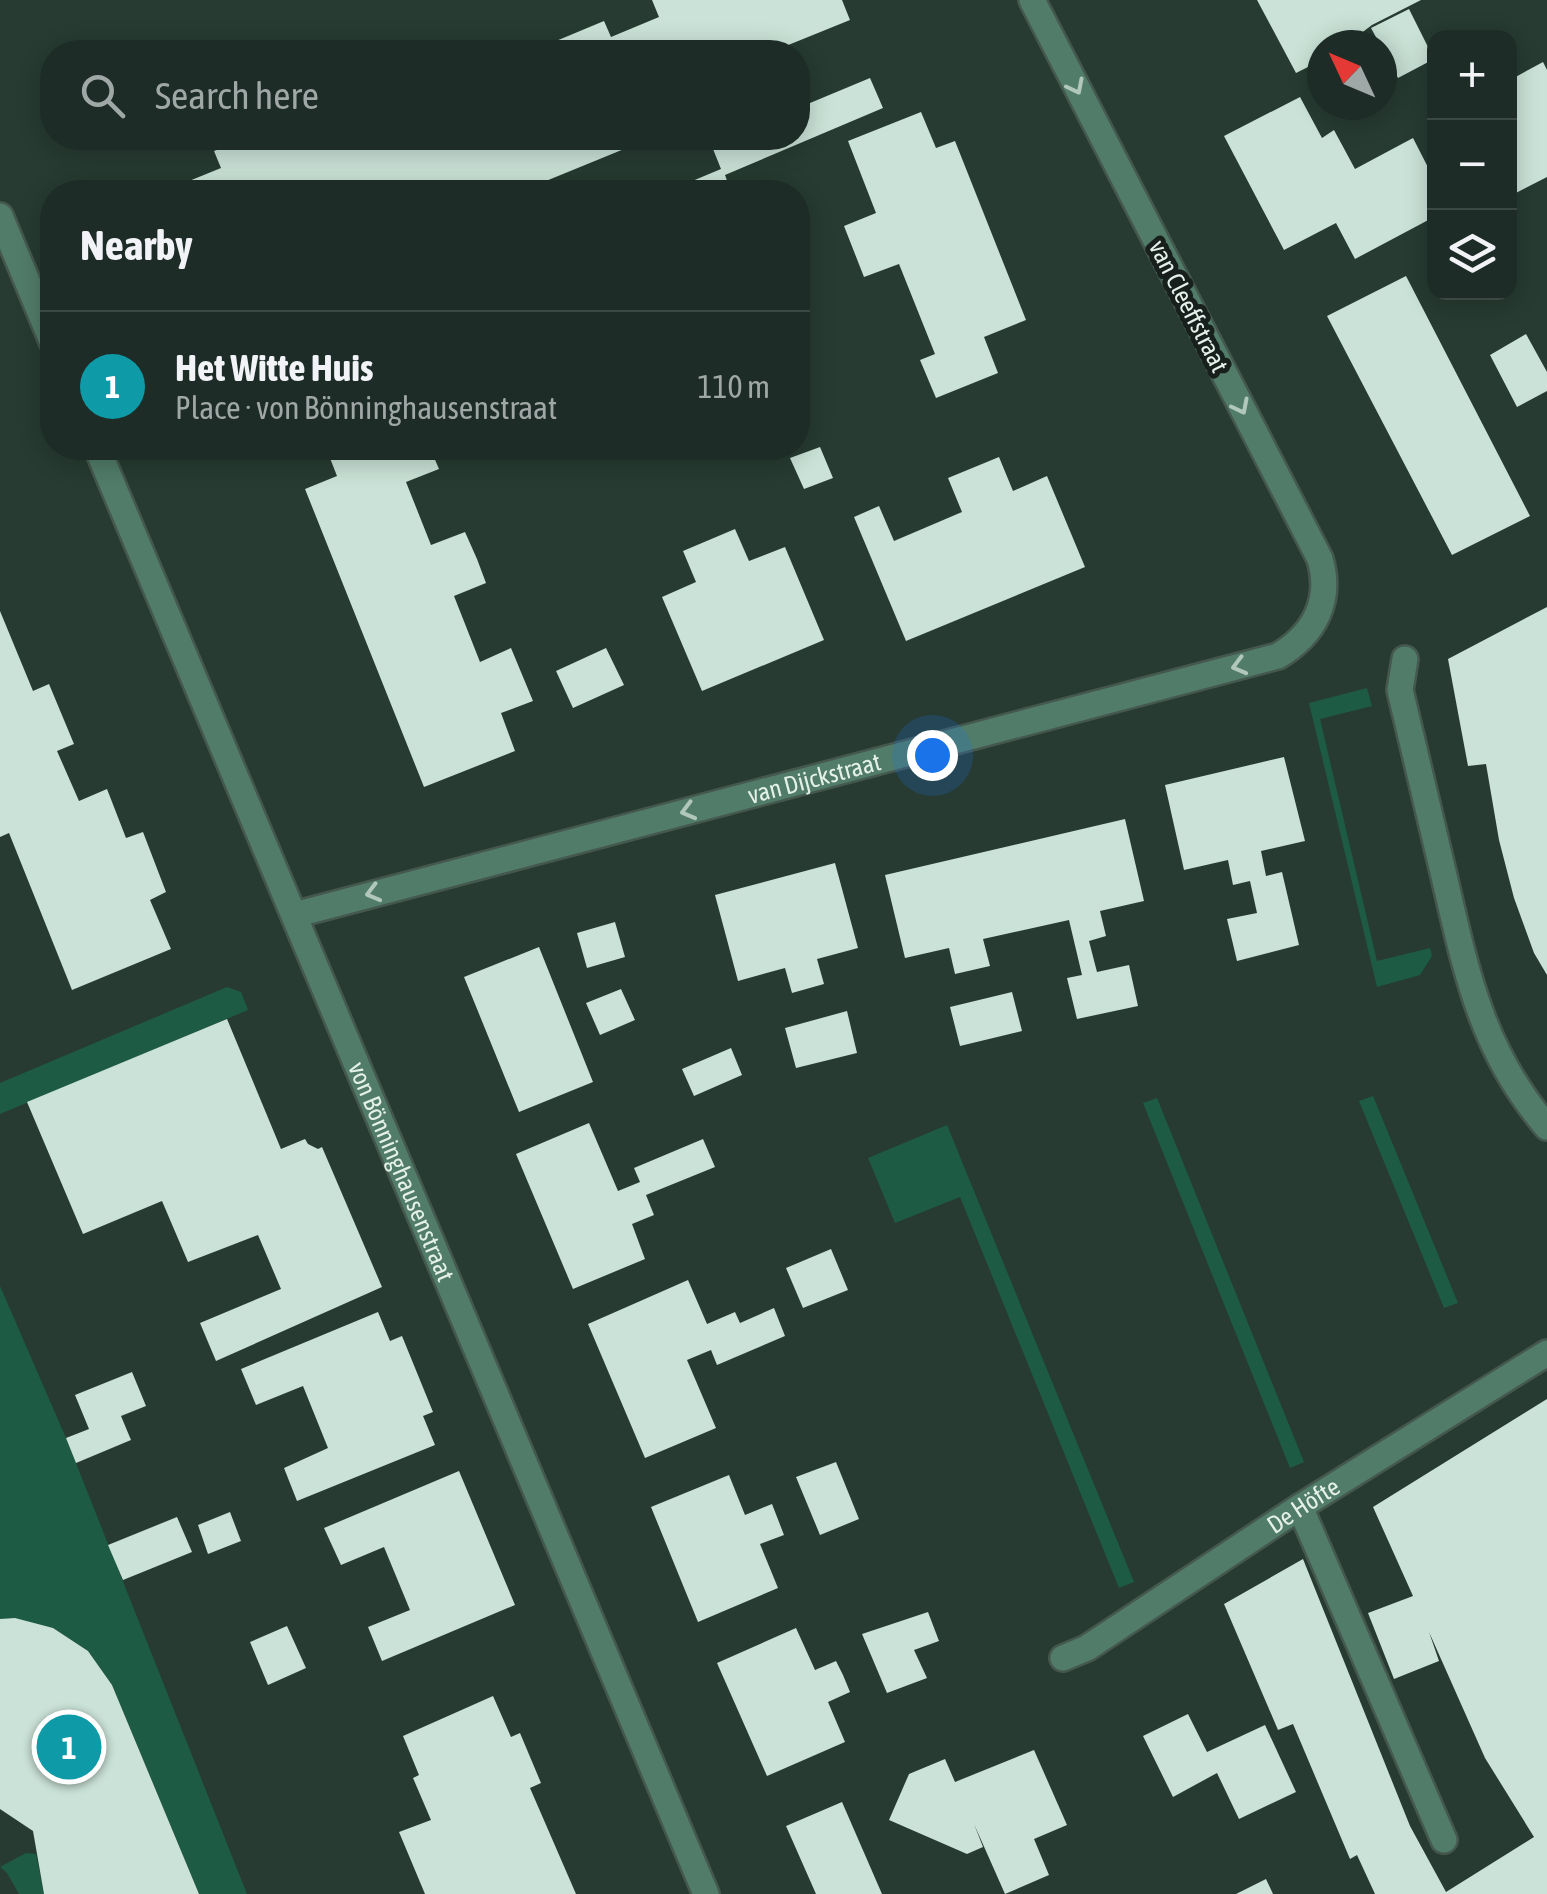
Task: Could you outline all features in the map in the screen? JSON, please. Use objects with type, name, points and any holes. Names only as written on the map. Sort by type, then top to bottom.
[{"type":"street","name":"van Cleeffstraat","points":[[1032,0],[1320,559],[1325,587],[1318,616]]},
{"type":"street","points":[[0,216],[40,312]]},
{"type":"street","name":"von Bönninghausenstraat","points":[[102,460],[706,1894]]},
{"type":"street","name":"van Dijckstraat","points":[[294,914],[1278,656],[1292,648],[1318,616]]},
{"type":"street","points":[[1405,659],[1400,690],[1470,988],[1489,1038],[1547,1126]]},
{"type":"street","name":"De Höfte","points":[[1063,1658],[1086,1648],[1547,1353]]},
{"type":"street","points":[[1300,1508],[1444,1840]]},
{"type":"green space","points":[[1367,688],[1372,706],[1320,719],[1377,961],[1430,948],[1432,956],[1420,975],[1377,987],[1309,703]]},
{"type":"green space","points":[[227,987],[241,992],[248,1010],[0,1114],[0,1083]]},
{"type":"green space","points":[[1373,1096],[1458,1303],[1444,1308],[1359,1101]]},
{"type":"green space","points":[[1157,1098],[1304,1462],[1290,1468],[1143,1103]]},
{"type":"green space","points":[[947,1125],[1134,1582],[1119,1588],[960,1197],[895,1223],[868,1158]]},
{"type":"green space","points":[[0,1286],[66,1438],[247,1894],[199,1894],[112,1685],[88,1651],[53,1628],[0,1619]]},
{"type":"green space","points":[[26,1853],[36,1854],[44,1894],[19,1894],[0,1867]]},
{"type":"building","points":[[652,0],[842,0],[850,20],[801,40],[558,40],[604,21],[611,37],[659,17]]},
{"type":"building","points":[[1257,0],[1421,0],[1365,30],[1307,30],[1307,68],[1296,73]]},
{"type":"building","points":[[1409,9],[1427,45],[1427,63],[1398,78],[1397,30],[1371,28]]},
{"type":"building","points":[[1543,62],[1547,70],[1547,177],[1517,192],[1517,120],[1517,76]]},
{"type":"building","points":[[870,78],[883,108],[810,139],[810,103]]},
{"type":"building","points":[[1300,97],[1307,120],[1312,120],[1322,138],[1334,130],[1355,169],[1413,138],[1427,165],[1427,221],[1355,259],[1336,223],[1284,250],[1224,136]]},
{"type":"building","points":[[921,112],[936,148],[955,141],[1026,320],[984,337],[998,373],[936,398],[920,360],[935,354],[899,264],[864,277],[844,226],[876,213],[848,141]]},
{"type":"building","points":[[622,150],[548,180],[192,180],[221,168],[214,151]]},
{"type":"building","points":[[713,150],[784,150],[725,175],[727,180],[695,180],[721,169]]},
{"type":"building","points":[[1406,276],[1530,516],[1452,555],[1327,316]]},
{"type":"building","points":[[1526,334],[1547,372],[1547,391],[1517,407],[1490,355]]},
{"type":"building","points":[[820,447],[833,478],[804,489],[791,460],[810,460],[810,451]]},
{"type":"building","points":[[999,457],[1013,491],[1047,476],[1085,567],[906,641],[854,517],[879,506],[894,541],[962,512],[948,478]]},
{"type":"building","points":[[331,460],[435,460],[439,469],[406,482],[431,545],[465,532],[477,559],[486,583],[454,596],[480,662],[511,648],[533,701],[501,713],[515,751],[424,787],[305,489],[337,476]]},
{"type":"building","points":[[735,529],[749,561],[785,547],[824,640],[702,691],[662,597],[696,582],[683,551]]},
{"type":"building","points":[[1547,607],[1547,975],[1534,953],[1514,898],[1486,764],[1468,766],[1448,659]]},
{"type":"building","points":[[0,611],[33,691],[49,684],[74,744],[57,751],[79,801],[107,789],[126,838],[143,832],[166,892],[150,900],[171,949],[72,990],[9,833],[0,837]]},
{"type":"building","points":[[606,648],[624,685],[573,708],[556,671]]},
{"type":"building","points":[[1284,757],[1305,841],[1261,851],[1266,876],[1282,872],[1299,945],[1237,961],[1227,919],[1257,913],[1250,881],[1233,885],[1228,860],[1184,870],[1165,785]]},
{"type":"building","points":[[1125,819],[1144,901],[1100,911],[1106,936],[1089,941],[1097,972],[1129,965],[1138,1006],[1077,1019],[1067,978],[1082,975],[1069,920],[983,939],[990,966],[955,974],[949,948],[905,958],[885,875]]},
{"type":"building","points":[[835,863],[858,948],[817,959],[824,984],[792,993],[785,968],[738,981],[715,895]]},
{"type":"building","points":[[615,922],[625,957],[587,968],[577,933]]},
{"type":"building","points":[[539,947],[593,1082],[519,1112],[464,977]]},
{"type":"building","points":[[621,989],[635,1020],[600,1035],[586,1003]]},
{"type":"building","points":[[1012,992],[1022,1031],[960,1046],[950,1007]]},
{"type":"building","points":[[847,1011],[857,1053],[796,1068],[785,1028]]},
{"type":"building","points":[[227,1019],[281,1149],[305,1139],[318,1149],[322,1147],[382,1287],[216,1361],[200,1323],[281,1289],[258,1235],[188,1262],[162,1201],[83,1234],[27,1102]]},
{"type":"building","points":[[731,1048],[742,1075],[694,1096],[682,1069]]},
{"type":"building","points":[[589,1123],[618,1191],[640,1182],[634,1168],[703,1139],[715,1167],[646,1195],[654,1215],[632,1224],[645,1259],[573,1289],[516,1154]]},
{"type":"building","points":[[831,1249],[848,1290],[803,1308],[786,1268]]},
{"type":"building","points":[[688,1280],[707,1324],[735,1312],[740,1323],[774,1308],[785,1336],[717,1365],[711,1350],[687,1360],[716,1428],[645,1458],[588,1324]]},
{"type":"building","points":[[378,1312],[390,1341],[402,1336],[433,1412],[423,1416],[435,1445],[297,1501],[284,1468],[328,1448],[303,1386],[256,1405],[241,1369]]},
{"type":"building","points":[[132,1372],[146,1406],[121,1416],[131,1440],[76,1463],[66,1438],[89,1429],[75,1395]]},
{"type":"building","points":[[1547,1399],[1547,1894],[1375,1894],[1357,1855],[1350,1859],[1293,1724],[1278,1730],[1224,1604],[1303,1559],[1410,1826],[1446,1892],[1534,1837],[1485,1758],[1429,1632],[1439,1661],[1394,1679],[1368,1613],[1413,1596],[1373,1507]]},
{"type":"building","points":[[836,1462],[859,1519],[820,1535],[796,1477]]},
{"type":"building","points":[[459,1471],[515,1605],[382,1661],[368,1627],[410,1610],[384,1547],[341,1565],[324,1528]]},
{"type":"building","points":[[729,1475],[745,1515],[772,1504],[784,1535],[760,1544],[778,1588],[698,1622],[651,1507]]},
{"type":"building","points":[[230,1512],[241,1541],[208,1554],[198,1525]]},
{"type":"building","points":[[177,1517],[192,1552],[123,1580],[108,1545]]},
{"type":"building","points":[[928,1612],[939,1641],[914,1650],[927,1678],[887,1693],[862,1634]]},
{"type":"building","points":[[15,1618],[53,1628],[88,1651],[112,1685],[199,1894],[44,1894],[33,1831],[0,1809],[0,1619]]},
{"type":"building","points":[[287,1626],[306,1668],[268,1685],[250,1642]]},
{"type":"building","points":[[796,1628],[815,1670],[836,1661],[843,1675],[850,1692],[828,1702],[845,1742],[767,1776],[717,1663]]},
{"type":"building","points":[[493,1696],[511,1737],[520,1733],[541,1783],[530,1788],[576,1894],[425,1894],[399,1832],[431,1820],[413,1778],[419,1775],[403,1736]]},
{"type":"building","points":[[1188,1714],[1207,1752],[1265,1725],[1296,1792],[1239,1819],[1217,1773],[1173,1797],[1143,1736]]},
{"type":"building","points":[[1034,1750],[1067,1825],[1034,1839],[1049,1875],[1005,1894],[974,1824],[983,1847],[967,1854],[889,1820],[909,1774],[945,1759],[955,1782]]},
{"type":"building","points":[[842,1802],[882,1894],[816,1894],[786,1826]]},
{"type":"building","points":[[1266,1879],[1273,1894],[1236,1894]]},
{"type":"place","name":"Het Witte Huis","points":[[69,1747]]}]
